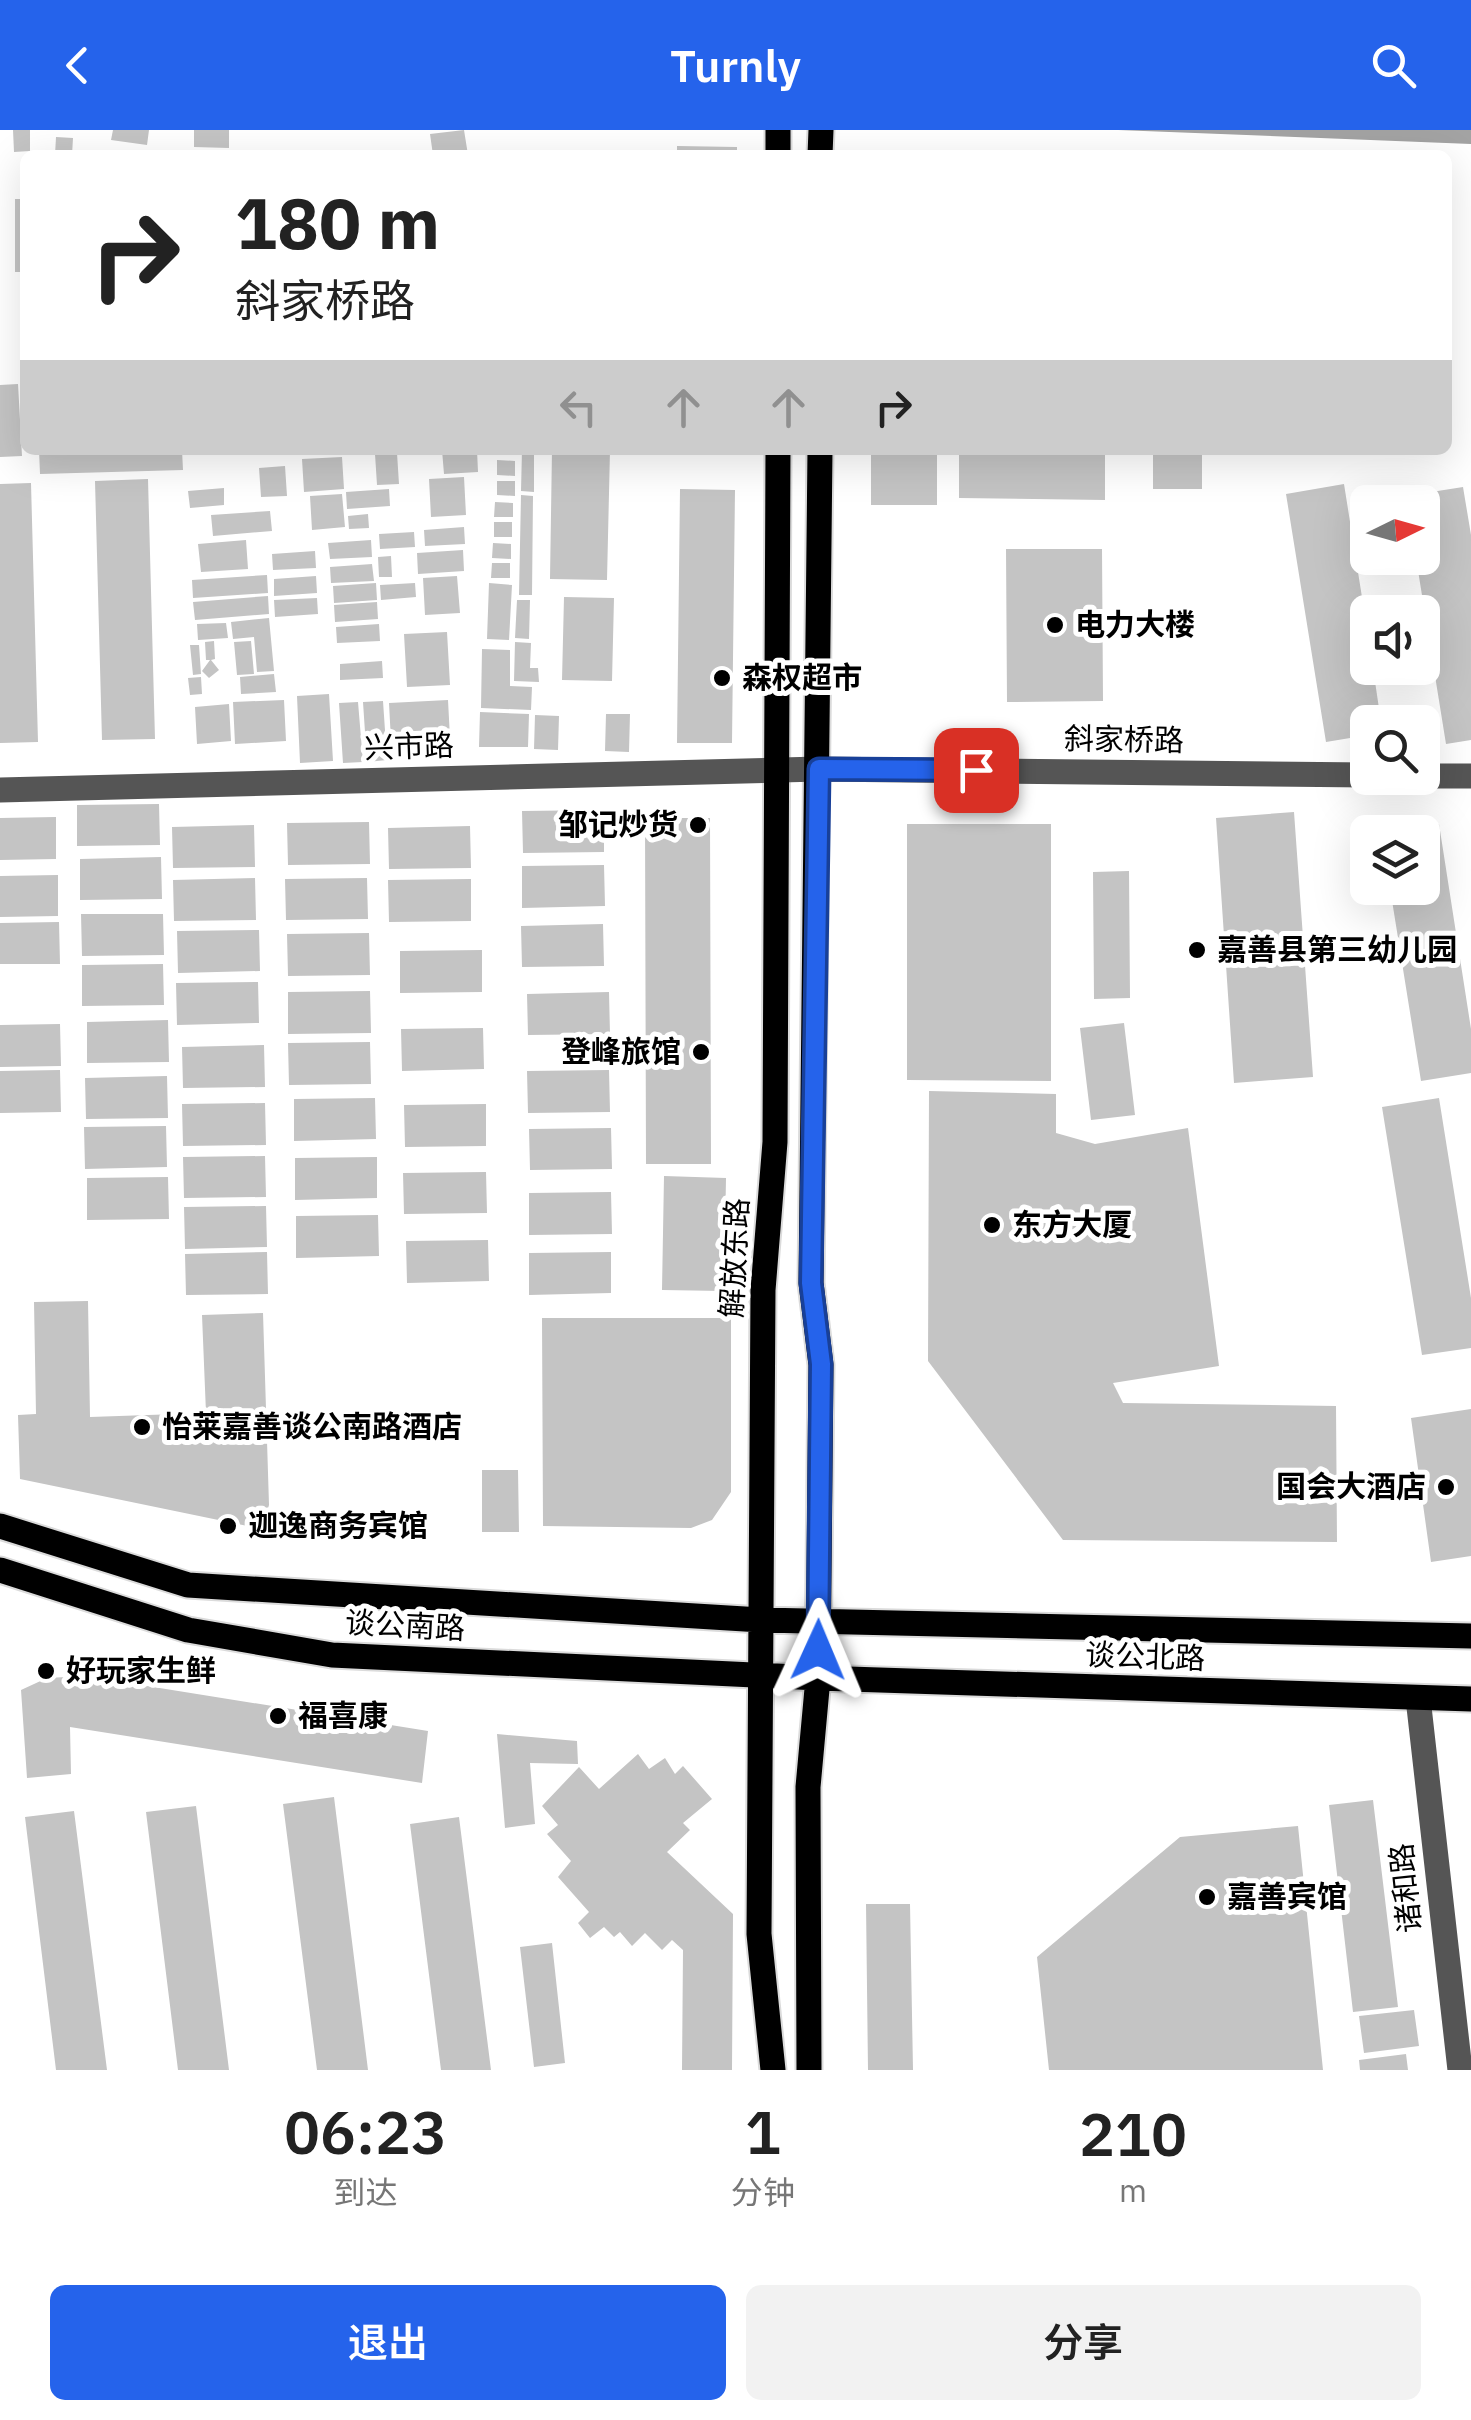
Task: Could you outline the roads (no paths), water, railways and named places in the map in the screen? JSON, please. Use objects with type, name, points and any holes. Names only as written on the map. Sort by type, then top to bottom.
[{"type":"main road","name":"解放东路","points":[[774,2070],[759,1934],[763,1290],[775,1142],[778,455]]},
{"type":"main road","points":[[810,2070],[808,1788],[818,1678],[821,1364],[811,1283],[820,455]]},
{"type":"main road","name":"谈公南路","points":[[0,1526],[188,1584],[819,1622]]},
{"type":"main road","name":"谈公南路","points":[[0,1570],[188,1630],[332,1656],[818,1678]]},
{"type":"main road","name":"谈公北路","points":[[819,1622],[1471,1636]]},
{"type":"main road","name":"谈公北路","points":[[818,1678],[1471,1699]]},
{"type":"street","name":"兴市路","points":[[0,790],[819,769]]},
{"type":"street","name":"斜家桥路","points":[[819,769],[1350,775]]},
{"type":"street","points":[[1440,776],[1471,776]]},
{"type":"street","name":"诸和路","points":[[1418,1698],[1460,2070]]},
{"type":"place","name":"电力大楼","points":[[1055,625]]},
{"type":"place","name":"森权超市","points":[[722,678]]},
{"type":"place","name":"邹记炒货","points":[[698,825]]},
{"type":"place","name":"嘉善县第三幼儿园","points":[[1197,950]]},
{"type":"place","name":"登峰旅馆","points":[[701,1052]]},
{"type":"place","name":"东方大厦","points":[[992,1225]]},
{"type":"place","name":"怡莱嘉善谈公南路酒店","points":[[142,1427]]},
{"type":"place","name":"国会大酒店","points":[[1446,1487]]},
{"type":"place","name":"迦逸商务宾馆","points":[[228,1526]]},
{"type":"place","name":"好玩家生鲜","points":[[46,1671]]},
{"type":"place","name":"福喜康","points":[[278,1716]]},
{"type":"place","name":"嘉善宾馆","points":[[1207,1897]]}]
